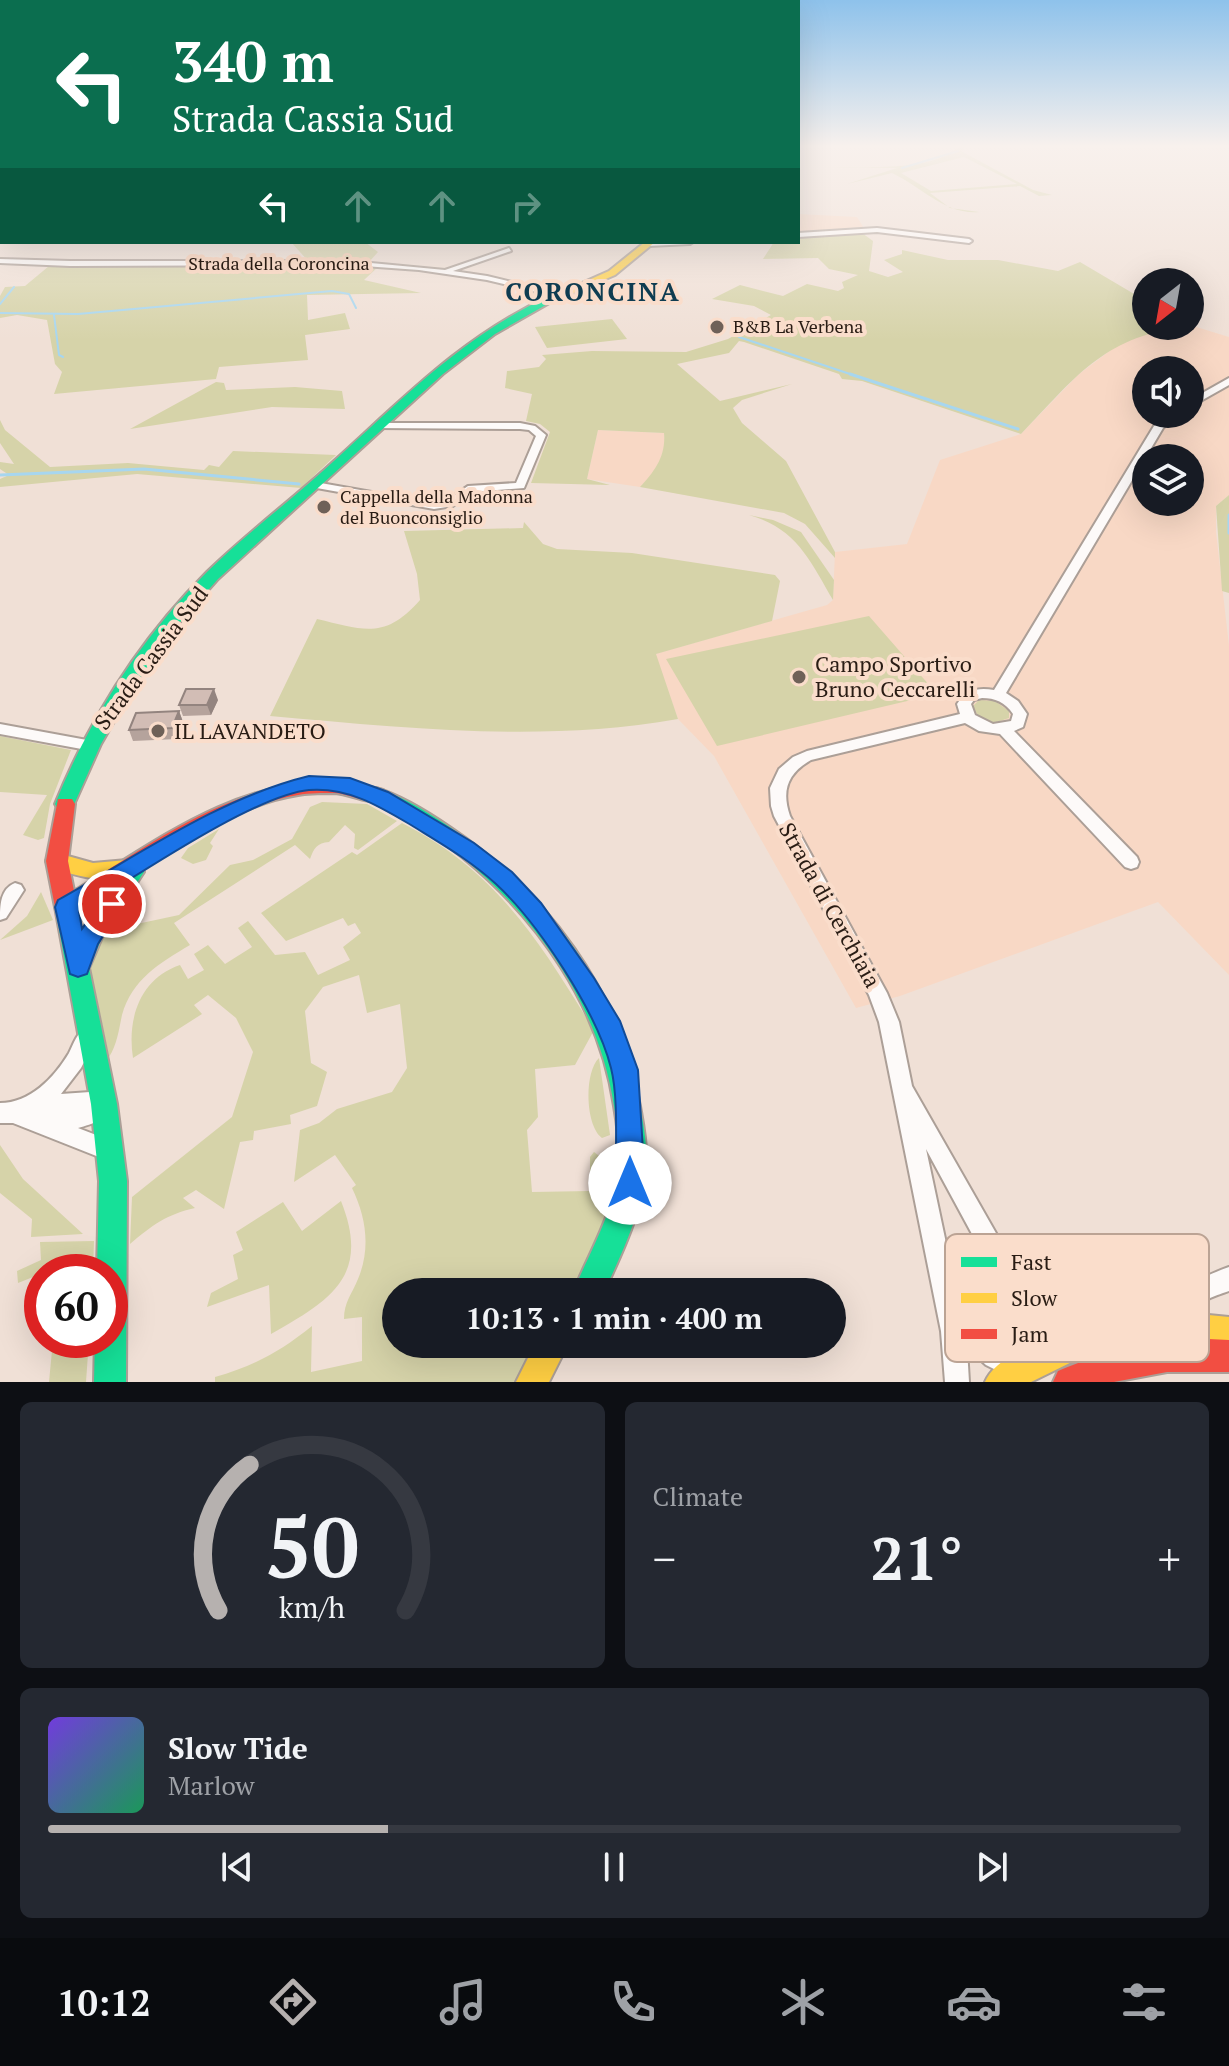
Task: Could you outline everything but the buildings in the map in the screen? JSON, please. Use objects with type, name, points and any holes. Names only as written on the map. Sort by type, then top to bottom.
[{"type":"main road","name":"Strada Cassia Sud","points":[[110,1382],[115,1258],[111,1150],[57,861],[65,803],[87,745],[139,665],[210,578],[315,485],[415,387],[466,347],[518,313],[612,273],[649,244]]},
{"type":"main road","points":[[66,907],[267,795],[300,785],[331,783],[359,788],[459,844],[504,878],[533,910],[592,995],[613,1034],[625,1070],[631,1144],[629,1198],[612,1252],[596,1278]]},
{"type":"main road","points":[[57,861],[93,872],[136,867]]},
{"type":"main road","points":[[78,967],[93,931],[136,867]]},
{"type":"main road","points":[[1209,1329],[1229,1332]]},
{"type":"main road","points":[[532,1382],[545,1358]]},
{"type":"main road","points":[[1013,1378],[1038,1362]]},
{"type":"main road","points":[[1069,1382],[1100,1368],[1126,1362]]},
{"type":"street","points":[[800,235],[877,230],[969,241]]},
{"type":"street","points":[[444,271],[509,250]]},
{"type":"street","name":"Strada della Coroncina","points":[[0,261],[373,263],[492,278],[555,295]]},
{"type":"street","points":[[1204,396],[1229,381]]},
{"type":"street","points":[[315,485],[408,503],[443,506],[468,489],[520,486],[541,435],[524,426],[378,426]]},
{"type":"street","points":[[998,695],[1158,428]]},
{"type":"street","points":[[998,695],[1012,702],[1020,714],[1018,724],[1004,730],[988,728],[968,717],[964,708],[969,697],[998,695]]},
{"type":"street","name":"Strada di Cerchiaia","points":[[945,1292],[889,1022],[878,993],[776,800],[777,787],[791,766],[813,754],[968,717]]},
{"type":"street","points":[[0,729],[87,745]]},
{"type":"street","points":[[1004,730],[1131,862]]},
{"type":"street","points":[[0,913],[15,890]]},
{"type":"street","points":[[8,1113],[45,1097],[64,1078],[90,1030]]},
{"type":"street","name":"Strada di Cerchiaia","points":[[903,1087],[986,1234]]},
{"type":"street","points":[[8,1113],[77,1100],[104,1104]]},
{"type":"street","points":[[45,1126],[91,1114],[104,1104]]},
{"type":"street","points":[[8,1113],[111,1150]]},
{"type":"street","points":[[1209,1289],[1229,1279]]},
{"type":"street","name":"Strada di Cerchiaia","points":[[956,1362],[957,1382]]},
{"type":"street","name":"Strada di Cerchiaia","points":[[998,1362],[1013,1378]]},
{"type":"street","points":[[1013,1378],[1070,1362]]},
{"type":"shaded area","points":[[800,214],[857,217],[867,233],[800,236]]},
{"type":"shaded area","points":[[862,233],[873,241],[869,271],[888,277],[903,272],[884,260],[902,254],[902,250],[948,260],[998,260],[1058,271],[1080,262],[1132,293],[1132,340],[1110,351],[1075,378],[1021,434],[862,381],[842,379],[839,374],[744,342],[739,341],[729,353],[677,364],[720,401],[792,384],[742,400],[733,408],[742,423],[786,461],[835,552],[835,558],[805,524],[784,513],[640,487],[658,463],[664,433],[598,430],[587,479],[610,485],[531,483],[550,432],[540,424],[526,421],[532,394],[505,388],[507,371],[539,367],[546,359],[542,355],[592,351],[686,352],[728,339],[771,315],[754,306],[712,299],[740,285],[783,296],[807,284],[838,291],[844,288],[842,282],[858,275],[829,269],[818,258],[763,259],[773,244],[800,244],[800,236]]},
{"type":"shaded area","points":[[293,244],[368,244],[378,252],[369,262],[309,262]]},
{"type":"shaded area","points":[[49,266],[379,266],[364,280],[421,293],[307,295],[308,320],[345,313],[350,329],[305,335],[308,360],[219,367],[216,379],[54,394],[62,372],[55,364],[47,320],[17,315],[0,318],[0,296],[5,287],[25,286]]},
{"type":"shaded area","points":[[612,319],[627,339],[547,348],[535,327]]},
{"type":"shaded area","points":[[1204,329],[1229,337],[1229,495],[1216,506],[1216,532],[1229,646],[1229,975],[1158,902],[900,996],[856,1008],[714,756],[678,719],[655,654],[827,605],[833,600],[835,552],[907,544],[940,460],[1021,434],[1078,375],[1120,343],[1132,338],[1204,340]]},
{"type":"shaded area","points":[[216,382],[224,383],[226,390],[295,387],[342,391],[345,409],[272,407],[130,429]]},
{"type":"shaded area","points":[[0,420],[5,430],[50,467],[128,463],[204,470],[209,465],[219,467],[233,451],[336,455],[301,488],[137,474],[0,487],[0,479],[9,475],[0,469],[0,462],[14,464],[0,443]]},
{"type":"shaded area","points":[[598,430],[664,433],[665,445],[657,470],[640,487],[587,479]]},
{"type":"shaded area","points":[[1229,495],[1229,593],[1222,591],[1216,506]]},
{"type":"shaded area","points":[[749,515],[773,520],[801,532],[834,580],[833,600],[800,547],[779,528]]},
{"type":"shaded area","points":[[524,522],[543,544],[557,549],[632,553],[775,575],[780,581],[772,621],[656,654],[678,719],[627,726],[525,732],[423,729],[270,716],[317,619],[373,629],[396,621],[420,600],[417,574],[404,531],[523,528]]},
{"type":"shaded area","name":"Campo Sportivo Bruno Ceccarelli","points":[[869,616],[937,694],[717,746],[666,659]]},
{"type":"shaded area","points":[[979,700],[995,701],[1009,711],[1009,718],[994,723],[978,716],[973,706]]},
{"type":"shaded area","points":[[0,736],[71,750],[50,804],[44,838],[38,840],[23,835],[47,795],[0,792]]},
{"type":"shaded area","points":[[322,802],[367,804],[397,821],[358,850],[354,848],[355,834],[345,825],[329,842],[316,847],[310,859],[295,845],[174,923],[190,945],[148,973],[133,991],[109,1057],[90,966],[104,931],[179,915],[230,865],[253,860],[292,839],[310,807]]},
{"type":"shaded area","points":[[402,823],[463,862],[488,884],[531,934],[593,1032],[575,1065],[535,1069],[538,1117],[527,1130],[532,1192],[590,1191],[590,1157],[594,1152],[608,1166],[613,1183],[607,1221],[577,1278],[382,1278],[382,1358],[528,1358],[517,1382],[215,1382],[215,1377],[266,1357],[312,1326],[311,1372],[362,1361],[362,1317],[344,1319],[365,1256],[361,1210],[352,1188],[356,1185],[335,1155],[294,1182],[300,1130],[319,1123],[337,1109],[392,1092],[407,1068],[400,1004],[367,1013],[359,975],[323,987],[305,1011],[311,1063],[327,1072],[317,1106],[290,1115],[291,1124],[254,1131],[253,1140],[240,1142],[224,1209],[196,1190],[183,1198],[195,1208],[160,1222],[130,1244],[132,1197],[232,1117],[253,1052],[236,1018],[208,995],[194,1005],[202,1014],[133,1058],[132,1029],[139,1002],[166,971],[180,965],[188,979],[204,970],[194,954],[208,945],[225,964],[252,947],[238,928],[248,921],[275,955],[305,952],[318,975],[350,960],[343,947],[361,933],[355,923],[348,926],[343,918],[286,941],[261,913],[352,852],[357,855]]},
{"type":"shaded area","points":[[219,829],[210,843],[213,846],[206,860],[193,864],[181,858],[188,848]]},
{"type":"shaded area","points":[[41,892],[53,920],[0,940],[27,916]]},
{"type":"shaded area","points":[[599,1058],[610,1135],[602,1138],[592,1122],[588,1099],[591,1075]]},
{"type":"shaded area","points":[[0,1145],[23,1179],[83,1234],[31,1237],[32,1219],[0,1193]]},
{"type":"shaded area","points":[[341,1201],[349,1227],[351,1249],[348,1267],[340,1283],[327,1297],[271,1334],[269,1285],[207,1307],[211,1293],[238,1279],[233,1255],[243,1250],[236,1232],[283,1202],[302,1231]]},
{"type":"shaded area","points":[[94,1241],[94,1254],[41,1254],[40,1242]]},
{"type":"shaded area","points":[[24,1268],[24,1281],[18,1283],[17,1271]]},
{"type":"shaded area","points":[[51,1358],[88,1358],[86,1382],[49,1382]]},
{"type":"waterway","points":[[0,304],[14,287]]},
{"type":"waterway","points":[[0,313],[78,314],[332,291],[349,294],[356,308]]},
{"type":"waterway","points":[[54,315],[59,355],[63,357]]},
{"type":"waterway","points":[[739,337],[850,374]]},
{"type":"waterway","points":[[850,374],[1018,429]]},
{"type":"waterway","points":[[850,374],[856,376]]},
{"type":"waterway","points":[[0,475],[144,469],[299,484]]},
{"type":"waterway","points":[[1229,515],[1229,533]]},
{"type":"traffic: fast","points":[[65,804],[91,744],[127,683],[168,625],[212,576],[438,371],[491,331],[553,298]]},
{"type":"traffic: fast","points":[[376,795],[423,819],[469,851],[511,888],[548,930],[580,976],[605,1025],[623,1077],[633,1161],[621,1215],[595,1278]]},
{"type":"traffic: fast","points":[[78,967],[93,931],[133,872]]},
{"type":"traffic: fast","points":[[66,907],[104,1104],[113,1181],[110,1382]]},
{"type":"traffic: slow","points":[[553,298],[612,273],[648,244]]},
{"type":"traffic: slow","points":[[57,861],[93,872],[127,869]]},
{"type":"traffic: slow","points":[[1209,1329],[1229,1332]]},
{"type":"traffic: slow","points":[[532,1382],[545,1358]]},
{"type":"traffic: slow","points":[[1001,1382],[1036,1362]]},
{"type":"traffic: jam","points":[[65,804],[57,861],[66,907],[175,839],[256,799],[296,788],[337,786],[376,795]]},
{"type":"traffic: jam","points":[[1209,1356],[1229,1356]]},
{"type":"traffic: jam","points":[[1069,1382],[1132,1362]]},
{"type":"place","name":"B&B La Verbena","points":[[717,327]]},
{"type":"place","name":"Cappella della Madonna del Buonconsiglio","points":[[324,507]]},
{"type":"place","name":"Campo Sportivo Bruno Ceccarelli","points":[[799,677]]},
{"type":"place","name":"IL LAVANDETO","points":[[158,731]]},
{"type":"district","name":"CORONCINA","points":[[593,292]]},
{"type":"route","points":[[112,904],[88,940],[78,967],[66,907],[225,815],[275,792],[309,783],[350,786],[381,798],[467,849],[504,878],[533,910],[586,985],[607,1021],[625,1070],[631,1144],[630,1183]]}]
